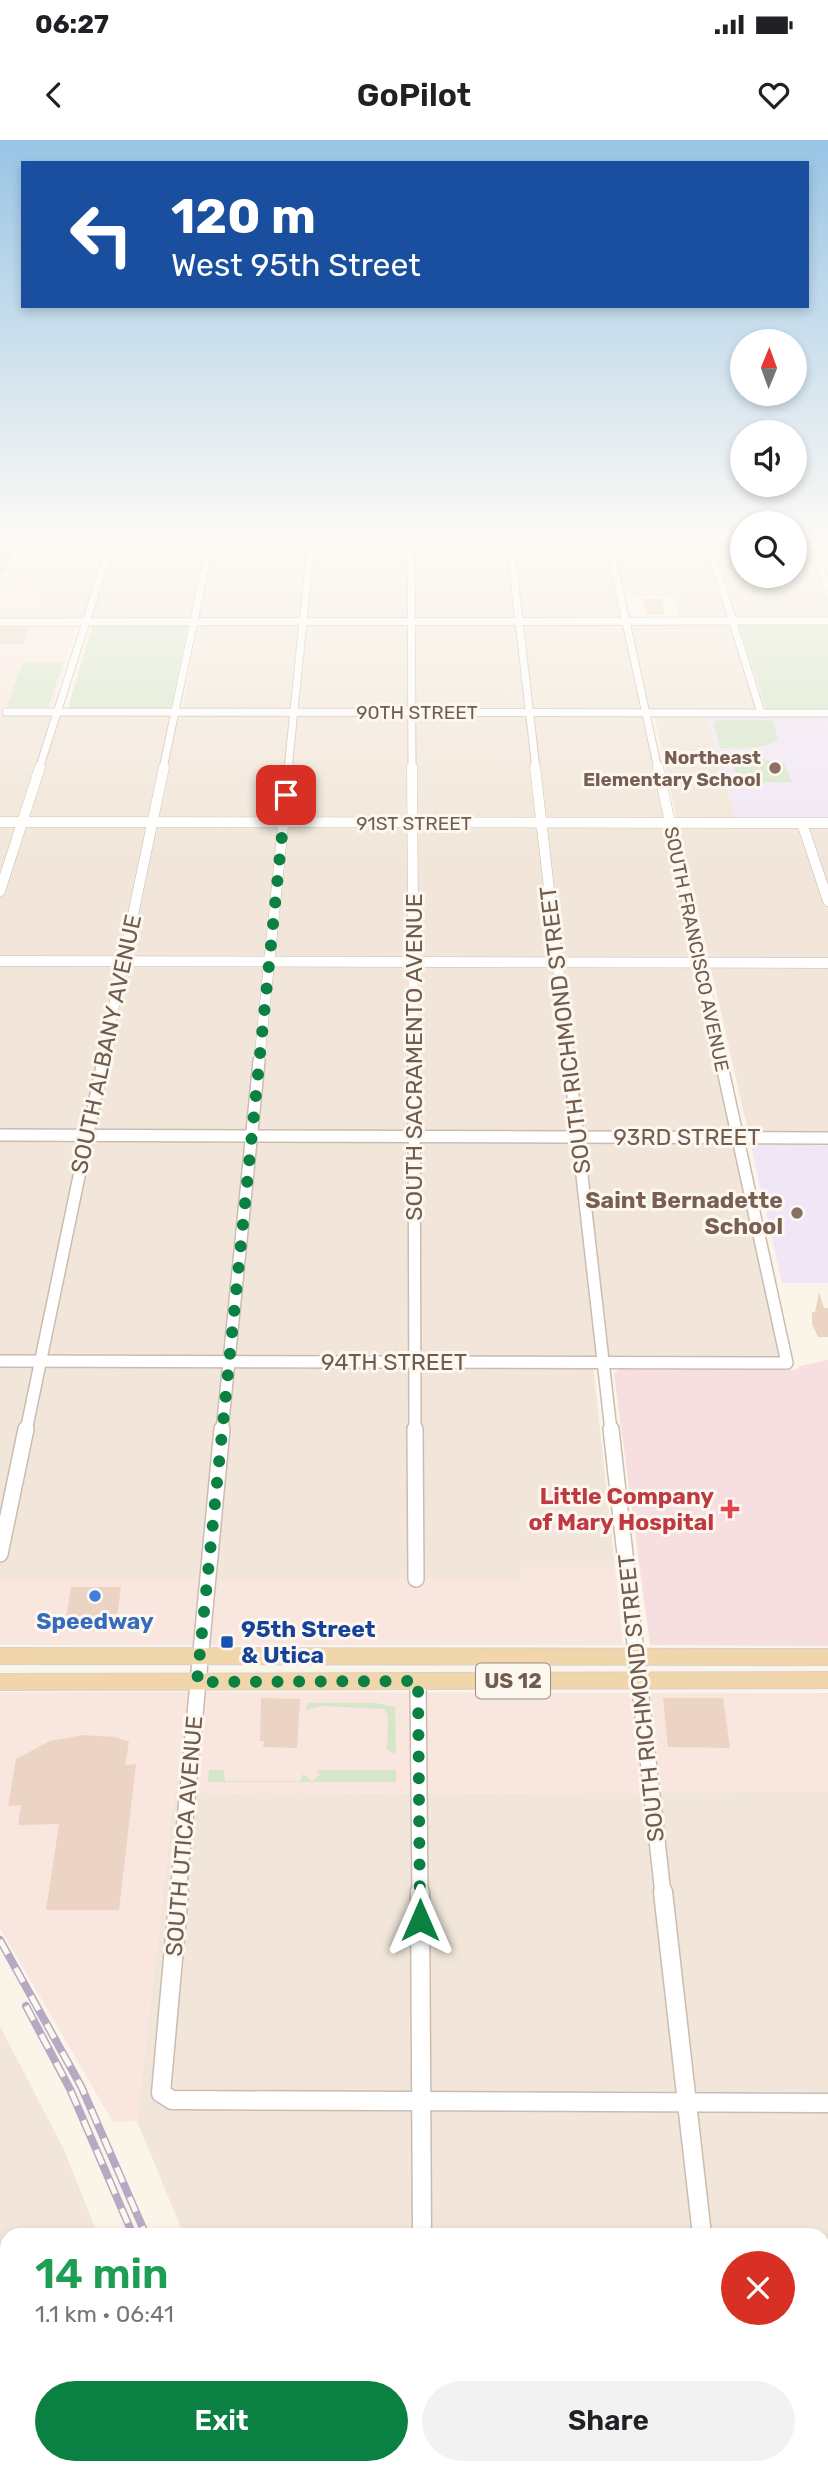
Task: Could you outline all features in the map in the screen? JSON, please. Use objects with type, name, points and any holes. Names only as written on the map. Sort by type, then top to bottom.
[{"type":"main road","name":"US 12","points":[[0,1656],[828,1657]]},
{"type":"main road","name":"US 12","points":[[0,1682],[828,1680]]},
{"type":"street","points":[[0,891],[79,643]]},
{"type":"street","name":"SOUTH ALBANY AVENUE","points":[[0,1554],[190,643]]},
{"type":"street","name":"SOUTH UTICA AVENUE","points":[[301,643],[197,1682],[161,2093],[172,2100],[187,2101],[421,2102]]},
{"type":"street","name":"SOUTH SACRAMENTO AVENUE","points":[[411,643],[416,1579]]},
{"type":"street","name":"SOUTH RICHMOND STREET","points":[[521,643],[701,2228]]},
{"type":"street","name":"SOUTH FRANCISCO AVENUE","points":[[631,643],[787,1363]]},
{"type":"street","points":[[740,643],[761,713]]},
{"type":"street","name":"90TH STREET","points":[[6,712],[828,713]]},
{"type":"street","name":"91ST STREET","points":[[0,822],[828,823]]},
{"type":"street","points":[[803,823],[828,901]]},
{"type":"street","points":[[0,961],[828,963]]},
{"type":"street","name":"93RD STREET","points":[[0,1135],[828,1138]]},
{"type":"street","name":"94TH STREET","points":[[0,1362],[787,1363]]},
{"type":"street","points":[[418,1681],[422,2228]]},
{"type":"street","points":[[421,2102],[828,2103]]},
{"type":"shaded area","points":[[0,643],[71,643],[52,707],[3,707],[0,713]]},
{"type":"shaded area","points":[[194,643],[736,643],[757,710],[641,710],[664,820],[0,819],[0,715],[181,715]]},
{"type":"shaded area","points":[[654,715],[708,715],[736,821],[677,820]]},
{"type":"shaded area","name":"Northeast Elementary School","points":[[708,716],[828,716],[828,821],[736,821]]},
{"type":"shaded area","points":[[0,826],[665,827],[694,958],[0,956]]},
{"type":"shaded area","points":[[679,827],[828,827],[828,1131],[748,1131]]},
{"type":"shaded area","points":[[0,964],[695,966],[731,1131],[0,1129]]},
{"type":"shaded area","points":[[0,1140],[732,1142],[779,1356],[592,1356],[615,1567],[520,1567],[520,1579],[0,1579]]},
{"type":"shaded area","name":"Saint Bernadette School","points":[[750,1142],[828,1142],[828,1283],[782,1283]]},
{"type":"shaded area","name":"Little Company of Mary Hospital","points":[[828,1360],[828,1646],[650,1645],[614,1374],[619,1369],[796,1370],[800,1366]]},
{"type":"shaded area","points":[[520,1567],[615,1567],[623,1645],[0,1645],[0,1579],[520,1579]]},
{"type":"shaded area","points":[[0,1692],[828,1693],[828,1792],[174,1793],[137,2121],[113,2122],[0,1928]]},
{"type":"shaded area","points":[[828,1792],[828,2228],[181,2228],[137,2121],[174,1793]]},
{"type":"shaded area","points":[[0,2026],[64,2150],[95,2228],[0,2228]]},
{"type":"green space","points":[[87,643],[184,643],[171,708],[68,708]]},
{"type":"green space","points":[[745,643],[828,643],[828,710],[766,710]]},
{"type":"green space","points":[[23,662],[63,662],[48,707],[7,707]]},
{"type":"green space","points":[[717,720],[773,720],[778,740],[757,747],[720,748],[713,723]]},
{"type":"green space","points":[[731,758],[757,758],[784,764],[792,782],[743,782],[738,780]]},
{"type":"green space","points":[[308,1703],[376,1703],[395,1707],[396,1754],[387,1750],[388,1715],[384,1709],[320,1706],[305,1711]]},
{"type":"green space","points":[[209,1770],[224,1770],[225,1781],[300,1781],[303,1774],[312,1781],[320,1775],[317,1770],[396,1770],[396,1782],[208,1782]]},
{"type":"building","points":[[819,1292],[824,1308],[828,1308],[828,1337],[818,1337],[812,1324],[812,1312],[815,1312]]},
{"type":"building","points":[[71,1587],[121,1587],[117,1619],[128,1619],[126,1631],[49,1631],[52,1618],[66,1618]]},
{"type":"building","points":[[261,1698],[300,1699],[297,1748],[263,1747],[264,1741],[260,1741]]},
{"type":"building","points":[[663,1698],[723,1698],[730,1748],[668,1747]]},
{"type":"building","points":[[83,1735],[115,1737],[129,1742],[125,1765],[136,1764],[119,1910],[46,1910],[59,1824],[18,1825],[21,1805],[8,1806],[16,1759],[50,1741]]},
{"type":"railway","points":[[0,1940],[81,2086],[143,2228]]},
{"type":"railway","points":[[26,2006],[70,2089],[130,2228]]},
{"type":"place","name":"Northeast Elementary School","points":[[775,768]]},
{"type":"place","name":"Saint Bernadette School","points":[[797,1213]]},
{"type":"place","name":"Little Company of Mary Hospital","points":[[730,1509]]},
{"type":"place","name":"Speedway","points":[[95,1596]]},
{"type":"place","name":"95th Street & Utica","points":[[227,1642]]},
{"type":"route","points":[[286,795],[197,1682],[418,1681],[420,1920]]}]
